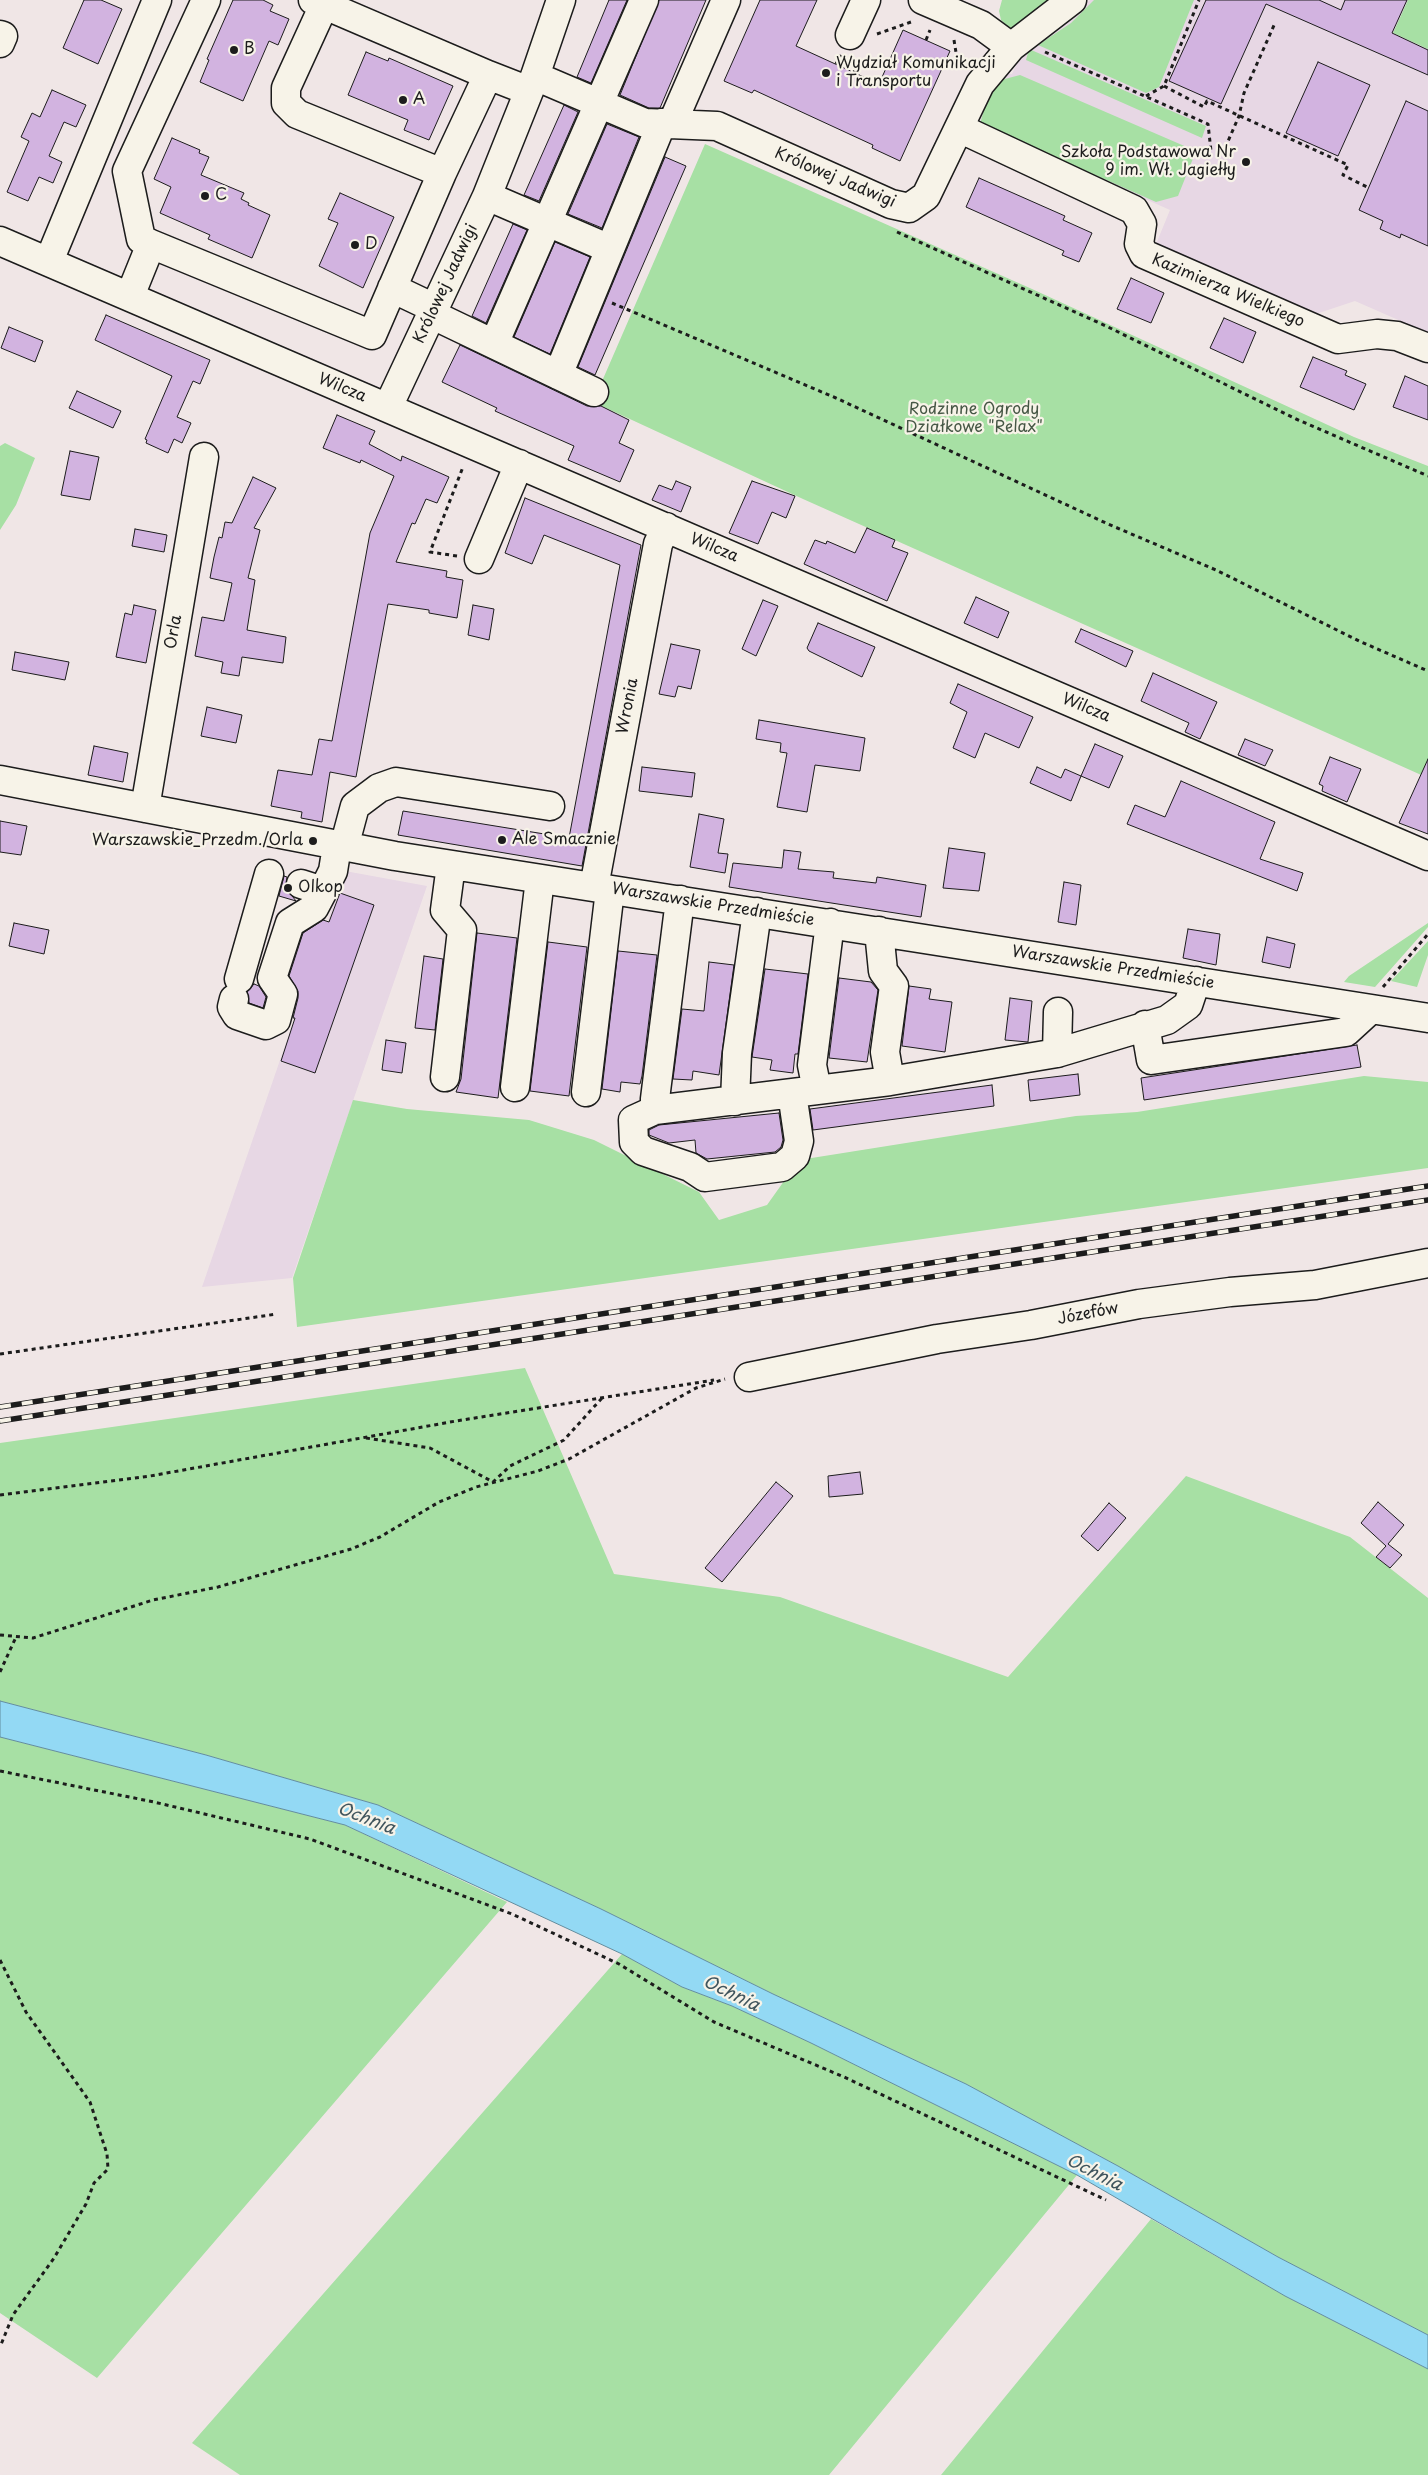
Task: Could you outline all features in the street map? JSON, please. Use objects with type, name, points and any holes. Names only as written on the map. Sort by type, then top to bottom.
[{"type":"street","points":[[49,261],[157,0]]},
{"type":"street","points":[[206,0],[127,171],[141,239],[372,335],[442,173],[488,74]]},
{"type":"street","name":"Królowej Jadwigi","points":[[388,407],[486,196],[532,84],[561,0]]},
{"type":"street","points":[[494,344],[644,0]]},
{"type":"street","points":[[558,375],[610,249],[667,123],[726,0]]},
{"type":"street","points":[[850,35],[866,0]]},
{"type":"street","name":"Królowej Jadwigi","points":[[532,84],[598,104],[645,123],[717,126],[891,204],[909,208],[926,196],[980,84],[1011,47],[1072,0]]},
{"type":"street","points":[[442,173],[297,114],[286,103],[286,88],[318,2],[488,74],[532,84]]},
{"type":"street","points":[[925,15],[981,25],[1011,47]]},
{"type":"street","points":[[0,35],[3,36],[0,43]]},
{"type":"street","name":"Kazimierza Wielkiego","points":[[959,128],[1134,210],[1142,224],[1139,244],[1144,254],[1338,339],[1377,334],[1397,336],[1428,348]]},
{"type":"street","points":[[486,196],[610,249]]},
{"type":"street","name":"Wilcza","points":[[0,241],[1428,856]]},
{"type":"street","points":[[130,296],[151,244]]},
{"type":"street","points":[[392,288],[494,344],[594,392]]},
{"type":"street","name":"Orla","points":[[144,808],[204,457]]},
{"type":"street","points":[[479,559],[519,464]]},
{"type":"street","name":"Wronia","points":[[586,1092],[602,888],[658,544],[666,527]]},
{"type":"street","name":"Warszawskie Przedmieście","points":[[0,780],[277,835],[451,865],[1196,980],[1376,1000],[1428,1018]]},
{"type":"street","points":[[277,835],[293,882],[314,908],[290,923],[272,978],[283,994],[276,1020],[266,1024],[237,1015],[232,1007],[237,989],[293,882],[333,871],[354,806],[379,788],[396,782],[550,806]]},
{"type":"street","points":[[445,1077],[462,930],[445,910],[451,865]]},
{"type":"street","points":[[515,1086],[540,879]]},
{"type":"street","points":[[655,1110],[680,900]]},
{"type":"street","points":[[735,1100],[737,1053],[757,912]]},
{"type":"street","points":[[830,923],[812,1065],[805,1092],[799,1141],[794,1156],[782,1167],[704,1176],[690,1167],[643,1151],[634,1142],[633,1120],[655,1110],[805,1092],[890,1081],[1057,1053],[1167,1020],[1188,1004],[1196,980]]},
{"type":"street","points":[[879,931],[883,971],[894,986],[886,1052],[890,1081]]},
{"type":"street","points":[[1145,1026],[1151,1060],[1346,1032],[1376,1000]]},
{"type":"street","points":[[1057,1053],[1058,1012]]},
{"type":"street","name":"Józefów","points":[[749,1377],[937,1339],[1032,1325],[1139,1304],[1230,1292],[1315,1285],[1428,1263]]},
{"type":"path","points":[[1146,97],[1164,86],[1199,0]]},
{"type":"path","points":[[836,64],[850,35],[861,40],[925,15],[926,40]]},
{"type":"path","points":[[1222,156],[1239,116],[1244,93],[1275,23]]},
{"type":"path","points":[[956,35],[954,40],[963,88],[972,98]]},
{"type":"path","points":[[1042,51],[1208,124],[1211,151]]},
{"type":"path","points":[[1164,86],[1204,107],[1207,101],[1348,165],[1344,175],[1368,188]]},
{"type":"path","points":[[895,232],[1106,326],[1296,419],[1428,476]]},
{"type":"path","points":[[607,301],[836,398],[1108,524],[1216,570],[1359,641],[1428,671]]},
{"type":"path","points":[[464,464],[430,552],[479,559]]},
{"type":"path","points":[[1376,1000],[1428,934]]},
{"type":"path","points":[[0,1354],[277,1314]]},
{"type":"path","points":[[0,1495],[150,1476],[602,1398],[722,1379],[749,1377]]},
{"type":"path","points":[[0,1635],[34,1638],[153,1600],[218,1587],[351,1549],[380,1537],[439,1502],[476,1487],[538,1471],[569,1459],[696,1388],[722,1379]]},
{"type":"path","points":[[493,1482],[510,1466],[564,1440],[602,1398]]},
{"type":"path","points":[[363,1438],[430,1448],[493,1482]]},
{"type":"path","points":[[0,1670],[16,1636]]},
{"type":"path","points":[[0,1771],[154,1802],[310,1839],[503,1911],[619,1964],[714,2022],[844,2077],[1106,2200]]},
{"type":"path","points":[[0,1960],[26,2012],[90,2102],[107,2154],[108,2169],[94,2183],[86,2204],[54,2258],[13,2315],[0,2347]]},
{"type":"shaded area","name":"Szkoła Podstawowa Nr 9 im. Wł. Jagiełły","points":[[1090,0],[1428,0],[1428,333],[1355,301],[1310,316],[1154,249],[1170,210],[979,125],[989,96],[998,82],[1007,74],[1012,74],[1023,51],[1069,21]]},
{"type":"shaded area","points":[[345,871],[427,886],[292,1278],[202,1287]]},
{"type":"green space","points":[[1002,0],[1056,0],[1015,29],[1009,28],[1001,20],[999,11]]},
{"type":"green space","points":[[1094,0],[1194,0],[1159,87],[1146,93],[1038,45],[1071,23]]},
{"type":"green space","points":[[1408,0],[1428,0],[1428,49],[1393,33]]},
{"type":"green space","points":[[1029,49],[1206,126],[1202,138],[1026,60]]},
{"type":"green space","points":[[1020,75],[1196,151],[1178,196],[1156,202],[980,124],[986,102],[1001,80]]},
{"type":"green space","name":"Rodzinne Ogrody Działkowe \"Relax\"","points":[[705,144],[1032,289],[1354,437],[1428,466],[1428,778],[803,499],[593,402]]},
{"type":"green space","points":[[5,443],[35,458],[16,505],[0,530],[0,446]]},
{"type":"green space","points":[[1428,923],[1428,927],[1375,987],[1344,982],[1349,976]]},
{"type":"green space","points":[[1428,941],[1428,955],[1417,987],[1391,981]]},
{"type":"green space","points":[[1364,1076],[1428,1082],[1428,1168],[297,1327],[293,1278],[353,1100],[407,1109],[529,1120],[594,1140],[699,1192],[719,1220],[767,1205],[799,1160],[1076,1116],[1137,1112]]},
{"type":"green space","points":[[525,1368],[614,1574],[780,1597],[1008,1677],[1186,1476],[1350,1537],[1428,1598],[1428,2335],[1278,2257],[1118,2166],[966,2084],[773,1994],[601,1909],[378,1805],[206,1755],[0,1701],[0,1443]]},
{"type":"green space","points":[[0,1737],[345,1825],[507,1902],[97,2378],[0,2313]]},
{"type":"green space","points":[[622,1954],[682,1987],[732,2006],[811,2043],[1077,2175],[829,2475],[240,2475],[192,2443]]},
{"type":"green space","points":[[1151,2219],[1285,2296],[1428,2369],[1428,2475],[941,2475]]},
{"type":"water","name":"Ochnia","points":[[0,1701],[206,1755],[378,1805],[601,1909],[773,1994],[966,2084],[1118,2166],[1278,2257],[1428,2335],[1428,2369],[1285,2296],[1077,2175],[811,2043],[732,2006],[682,1987],[622,1954],[345,1825],[0,1737]]},
{"type":"building","points":[[84,0],[101,0],[122,9],[98,64],[63,48]]},
{"type":"building","name":"B","points":[[233,0],[263,0],[273,5],[270,11],[289,19],[278,45],[269,41],[243,101],[200,82],[209,60],[207,59]]},
{"type":"building","points":[[609,0],[627,0],[591,83],[577,77]]},
{"type":"building","points":[[659,0],[706,0],[660,108],[649,108],[620,95]]},
{"type":"building","name":"Wydział Komunikacji i Transportu","points":[[760,0],[817,0],[796,46],[879,84],[903,30],[950,51],[900,161],[872,148],[873,145],[754,90],[752,93],[724,81]]},
{"type":"building","points":[[1206,0],[1319,0],[1341,10],[1345,0],[1407,0],[1392,33],[1428,50],[1428,75],[1266,4],[1221,104],[1169,81]]},
{"type":"building","name":"A","points":[[366,52],[388,61],[389,58],[453,86],[429,140],[404,130],[408,120],[348,95]]},
{"type":"building","points":[[1318,62],[1370,85],[1338,156],[1286,133]]},
{"type":"building","points":[[52,90],[86,105],[76,127],[64,122],[49,156],[62,162],[53,183],[39,177],[28,201],[7,192],[29,141],[21,137],[32,113],[40,117]]},
{"type":"building","points":[[1406,101],[1428,111],[1428,246],[1401,234],[1400,238],[1380,229],[1383,221],[1359,210]]},
{"type":"building","points":[[564,105],[578,112],[539,201],[524,195]]},
{"type":"building","points":[[607,124],[639,137],[602,228],[568,214]]},
{"type":"building","name":"C","points":[[172,138],[200,150],[199,153],[209,157],[201,175],[244,193],[241,199],[249,203],[248,205],[270,215],[252,258],[208,239],[210,235],[160,213],[171,187],[154,179]]},
{"type":"building","points":[[665,157],[686,166],[595,375],[578,367]]},
{"type":"building","points":[[979,178],[1065,216],[1063,220],[1092,233],[1079,262],[1062,255],[1064,251],[966,207]]},
{"type":"building","name":"D","points":[[340,193],[394,217],[363,288],[319,266],[338,223],[328,219]]},
{"type":"building","points":[[513,224],[527,230],[486,323],[472,316]]},
{"type":"building","points":[[555,242],[590,257],[550,354],[514,337]]},
{"type":"building","points":[[1131,278],[1164,293],[1151,323],[1117,309]]},
{"type":"building","points":[[106,315],[210,360],[200,384],[193,381],[177,417],[191,423],[182,443],[174,439],[168,453],[146,443],[147,440],[145,439],[172,376],[95,340]]},
{"type":"building","points":[[1224,318],[1256,332],[1243,363],[1210,348]]},
{"type":"building","points":[[9,327],[43,341],[35,362],[1,348]]},
{"type":"building","points":[[460,345],[587,406],[601,406],[629,420],[619,443],[634,450],[620,482],[568,460],[574,446],[495,411],[497,408],[442,382]]},
{"type":"building","points":[[1313,357],[1347,371],[1345,375],[1366,384],[1354,410],[1300,387]]},
{"type":"building","points":[[1405,376],[1428,386],[1428,420],[1393,407]]},
{"type":"building","points":[[77,391],[121,411],[113,428],[69,408]]},
{"type":"building","points":[[337,415],[375,431],[369,444],[401,461],[402,456],[449,477],[437,503],[426,499],[415,524],[412,523],[396,562],[447,571],[446,577],[463,580],[457,618],[429,613],[429,610],[388,604],[356,777],[330,772],[322,822],[301,818],[302,812],[271,806],[278,770],[312,775],[319,739],[332,741],[370,533],[394,476],[361,460],[360,463],[323,448]]},
{"type":"building","points":[[70,451],[99,457],[90,500],[61,495]]},
{"type":"building","points":[[253,477],[276,488],[254,528],[260,530],[248,578],[255,580],[247,630],[286,637],[283,663],[242,657],[239,676],[221,673],[223,662],[195,656],[202,617],[224,621],[232,583],[210,578],[214,557],[219,537],[222,538],[225,522],[232,523]]},
{"type":"building","points":[[676,481],[691,487],[681,512],[652,500],[659,485],[672,490]]},
{"type":"building","points":[[752,481],[795,496],[786,518],[772,512],[758,544],[729,533]]},
{"type":"building","points":[[525,498],[641,545],[582,866],[398,835],[403,811],[569,838],[620,565],[544,535],[532,564],[505,553]]},
{"type":"building","points":[[867,528],[895,540],[892,547],[908,553],[887,601],[804,564],[815,540],[826,544],[827,541],[855,553]]},
{"type":"building","points":[[135,529],[167,535],[164,552],[132,546]]},
{"type":"building","points":[[976,597],[1009,612],[998,638],[964,623]]},
{"type":"building","points":[[763,600],[778,606],[756,656],[742,649]]},
{"type":"building","points":[[134,605],[156,610],[146,663],[116,657],[125,613],[132,615]]},
{"type":"building","points":[[473,605],[494,609],[489,640],[468,635]]},
{"type":"building","points":[[818,623],[875,647],[862,677],[809,651],[807,648]]},
{"type":"building","points":[[1081,629],[1133,651],[1126,667],[1075,642]]},
{"type":"building","points":[[671,644],[700,650],[691,689],[678,686],[675,697],[659,694]]},
{"type":"building","points":[[15,652],[69,662],[65,680],[12,670]]},
{"type":"building","points":[[1153,673],[1217,702],[1200,739],[1185,732],[1189,723],[1141,701]]},
{"type":"building","points":[[958,684],[1033,717],[1019,748],[985,733],[975,758],[953,748],[967,712],[950,703]]},
{"type":"building","points":[[207,707],[242,715],[236,743],[201,736]]},
{"type":"building","points":[[759,720],[865,738],[860,771],[815,765],[807,812],[777,807],[787,753],[780,752],[781,743],[756,739]]},
{"type":"building","points":[[1245,739],[1273,750],[1265,766],[1238,755]]},
{"type":"building","points":[[1095,744],[1123,756],[1109,788],[1081,776]]},
{"type":"building","points":[[94,746],[128,753],[123,782],[88,775]]},
{"type":"building","points":[[1330,757],[1361,769],[1347,802],[1322,791],[1323,786],[1319,784]]},
{"type":"building","points":[[1428,759],[1428,834],[1399,823]]},
{"type":"building","points":[[642,767],[695,773],[692,797],[639,791]]},
{"type":"building","points":[[1037,767],[1061,778],[1065,769],[1081,776],[1071,801],[1030,783]]},
{"type":"building","points":[[1181,781],[1275,822],[1260,859],[1303,873],[1297,891],[1127,824],[1135,805],[1165,817]]},
{"type":"building","points":[[699,814],[724,819],[718,853],[728,854],[725,873],[690,867]]},
{"type":"building","points":[[0,821],[27,826],[21,855],[0,852]]},
{"type":"building","points":[[949,848],[985,853],[979,891],[943,888]]},
{"type":"building","points":[[784,850],[801,852],[798,869],[834,872],[833,878],[876,883],[877,877],[926,885],[921,917],[729,887],[733,863],[782,868]]},
{"type":"building","points":[[284,876],[287,877],[286,888],[296,901],[279,896]]},
{"type":"building","points":[[1064,882],[1081,885],[1076,925],[1058,922]]},
{"type":"building","points":[[340,893],[374,905],[315,1073],[281,1061],[295,1018],[293,1018],[298,998],[298,991],[289,976],[303,933],[323,920],[329,922]]},
{"type":"building","points":[[14,923],[49,930],[44,954],[9,946]]},
{"type":"building","points":[[1188,929],[1220,934],[1216,965],[1183,958]]},
{"type":"building","points":[[477,933],[517,938],[498,1098],[456,1092],[461,1079]]},
{"type":"building","points":[[1267,937],[1295,944],[1290,968],[1262,962]]},
{"type":"building","points":[[548,942],[587,947],[569,1096],[530,1091]]},
{"type":"building","points":[[618,951],[657,955],[640,1084],[621,1082],[620,1092],[602,1089]]},
{"type":"building","points":[[424,956],[443,959],[435,1030],[415,1028]]},
{"type":"building","points":[[709,962],[734,965],[719,1075],[693,1071],[692,1080],[673,1079],[682,1009],[704,1011]]},
{"type":"building","points":[[765,969],[808,974],[798,1054],[795,1054],[793,1073],[770,1070],[772,1060],[752,1057]]},
{"type":"building","points":[[839,978],[871,982],[878,990],[867,1062],[829,1058]]},
{"type":"building","points":[[254,984],[259,986],[266,997],[263,1008],[249,1003],[247,992]]},
{"type":"building","points":[[909,986],[931,989],[929,999],[952,1002],[945,1052],[902,1046]]},
{"type":"building","points":[[1010,998],[1032,1001],[1028,1042],[1005,1040]]},
{"type":"building","points":[[386,1040],[406,1043],[402,1073],[382,1070]]},
{"type":"building","points":[[1357,1045],[1361,1067],[1144,1100],[1141,1078]]},
{"type":"building","points":[[1078,1074],[1080,1095],[1030,1101],[1028,1080]]},
{"type":"building","points":[[992,1085],[994,1106],[813,1130],[810,1109]]},
{"type":"building","points":[[779,1113],[783,1140],[781,1147],[775,1152],[707,1159],[696,1153],[695,1140],[669,1143],[649,1135],[649,1130],[659,1125]]},
{"type":"building","points":[[860,1472],[863,1494],[829,1497],[828,1476]]},
{"type":"building","points":[[776,1482],[793,1496],[722,1582],[705,1568]]},
{"type":"building","points":[[1378,1502],[1404,1525],[1388,1544],[1402,1555],[1390,1568],[1376,1557],[1386,1546],[1361,1523]]},
{"type":"building","points":[[1109,1503],[1126,1518],[1098,1551],[1081,1536]]},
{"type":"railway","points":[[0,1407],[1428,1186]]},
{"type":"railway","points":[[0,1421],[1428,1200]]},
{"type":"place","name":"B","points":[[234,50]]},
{"type":"place","name":"Wydział Komunikacji i Transportu","points":[[826,73]]},
{"type":"place","name":"A","points":[[403,100]]},
{"type":"place","name":"Szkoła Podstawowa Nr 9 im. Wł. Jagiełły","points":[[1246,162]]},
{"type":"place","name":"C","points":[[205,196]]},
{"type":"place","name":"D","points":[[355,245]]},
{"type":"place","name":"Ale Smacznie","points":[[502,840]]},
{"type":"place","name":"Warszawskie_Przedm./Orla","points":[[313,841]]},
{"type":"place","name":"Olkop","points":[[288,888]]}]
